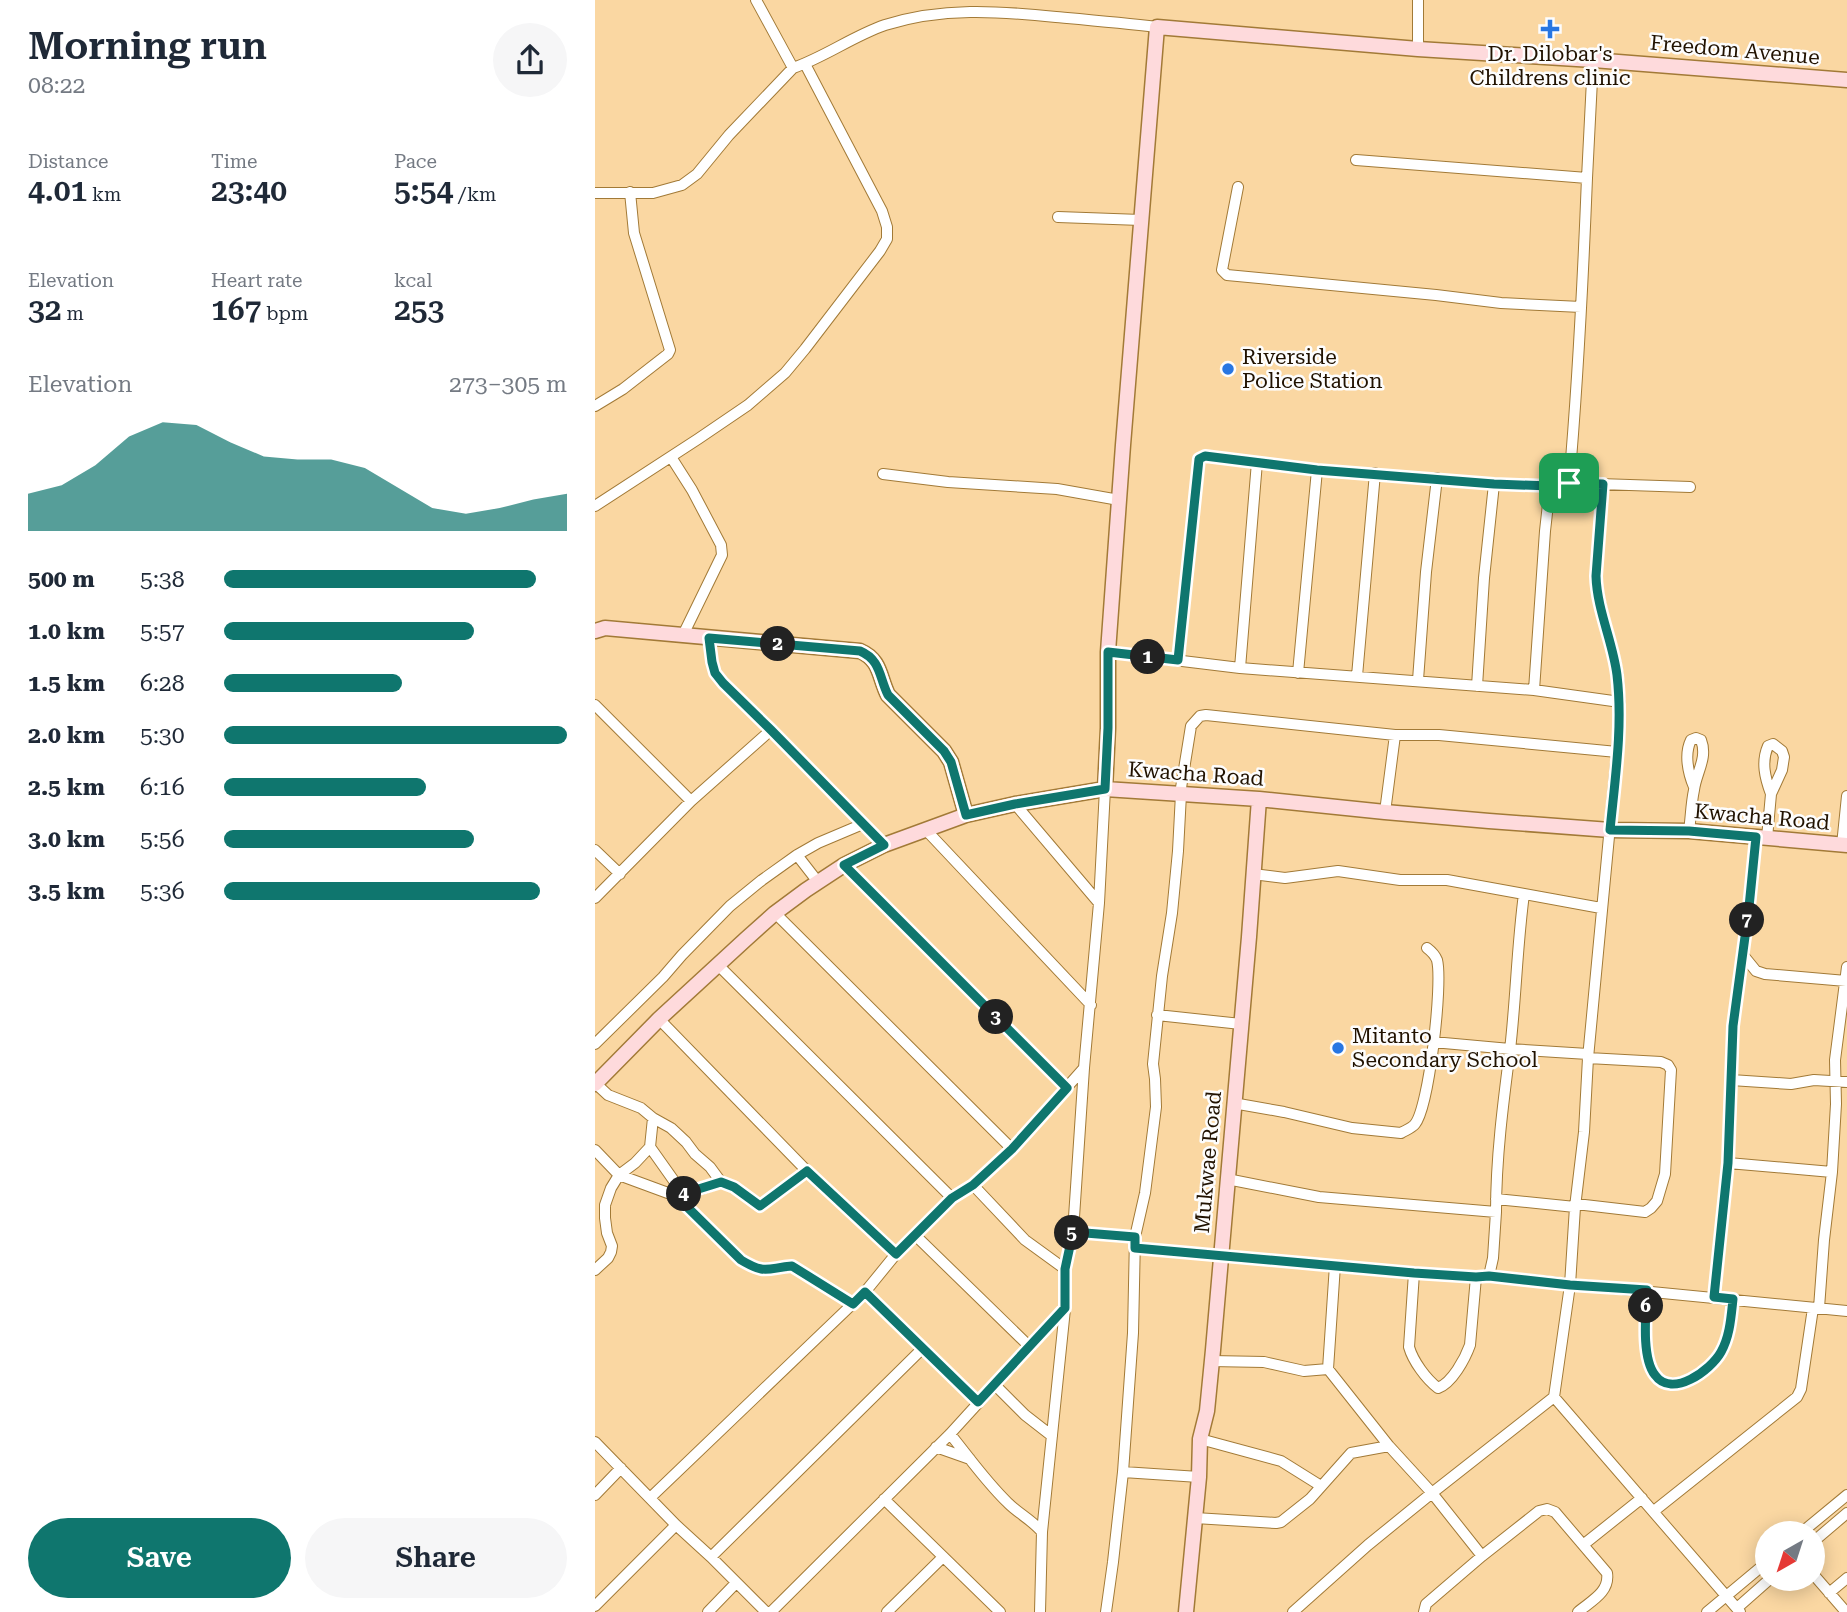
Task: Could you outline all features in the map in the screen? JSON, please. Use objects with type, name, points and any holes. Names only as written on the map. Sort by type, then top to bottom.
[{"type":"main road","name":"Freedom Avenue","points":[[1157,27],[1847,80]]},
{"type":"main road","points":[[1105,789],[1108,652],[1157,27]]},
{"type":"main road","points":[[595,631],[605,628],[860,651],[870,655],[876,662],[888,695],[944,751],[951,762],[966,815]]},
{"type":"main road","name":"Kwacha Road","points":[[595,1084],[659,1019],[775,913],[818,882],[844,865],[884,845],[966,815],[1015,804],[1105,789],[1259,799],[1385,813],[1610,830],[1689,831],[1845,845]]},
{"type":"main road","name":"Mukwae Road","points":[[1187,1612],[1200,1439],[1207,1411],[1221,1256],[1259,799]]},
{"type":"street","points":[[756,0],[793,68]]},
{"type":"street","points":[[1418,0],[1418,49]]},
{"type":"street","name":"Freedom Avenue","points":[[595,193],[653,193],[682,185],[697,174],[729,135],[793,68],[887,25],[961,11],[996,11],[1157,27]]},
{"type":"street","points":[[1569,483],[1585,254],[1593,60]]},
{"type":"street","points":[[595,506],[748,405],[785,373],[867,270],[887,239],[887,227],[882,211],[805,64]]},
{"type":"street","points":[[1356,160],[1587,178]]},
{"type":"street","points":[[1238,187],[1222,270],[1227,275],[1501,303],[1581,307]]},
{"type":"street","points":[[595,406],[623,389],[670,350],[634,233],[630,192]]},
{"type":"street","points":[[1058,217],[1141,220]]},
{"type":"street","points":[[1178,660],[1199,459],[1205,456],[1317,470],[1494,484],[1550,486],[1569,483],[1689,487]]},
{"type":"street","points":[[671,457],[721,545],[722,555],[683,635]]},
{"type":"street","points":[[1240,668],[1257,462]]},
{"type":"street","points":[[1298,673],[1317,470]]},
{"type":"street","points":[[1357,676],[1375,473]]},
{"type":"street","points":[[883,474],[948,482],[1057,489],[1119,500]]},
{"type":"street","points":[[1418,680],[1426,572],[1437,478]]},
{"type":"street","points":[[1477,686],[1494,484]]},
{"type":"street","points":[[1298,1610],[1368,1545],[1554,1398],[1570,1285],[1601,908],[1618,752],[1620,702],[1596,576],[1603,484]]},
{"type":"street","points":[[1534,690],[1550,486]]},
{"type":"street","points":[[709,638],[715,673],[723,683],[884,845]]},
{"type":"street","points":[[1108,652],[1240,668],[1534,690],[1620,702]]},
{"type":"street","points":[[595,705],[691,801]]},
{"type":"street","points":[[1106,1612],[1123,1472],[1133,1333],[1135,1243],[1145,1194],[1156,1107],[1153,1064],[1157,1015],[1172,913],[1180,794],[1191,726],[1200,716],[1395,735],[1439,735],[1618,752]]},
{"type":"street","points":[[595,898],[691,801],[771,730]]},
{"type":"street","points":[[1385,813],[1395,735]]},
{"type":"street","points":[[1689,831],[1694,787]]},
{"type":"street","points":[[1040,1612],[1042,1532],[1065,1308],[1065,1269],[1073,1232],[1099,903],[1105,789]]},
{"type":"street","points":[[1714,1297],[1728,1163],[1733,1026],[1771,794]]},
{"type":"street","points":[[1845,845],[1847,796]]},
{"type":"street","points":[[1015,804],[1099,903]]},
{"type":"street","points":[[595,1044],[730,906],[797,855],[863,824]]},
{"type":"street","points":[[925,829],[1091,1005]]},
{"type":"street","points":[[595,850],[620,874]]},
{"type":"street","points":[[797,855],[818,882]]},
{"type":"street","points":[[844,865],[1067,1088]]},
{"type":"street","points":[[1253,874],[1285,878],[1338,871],[1401,880],[1447,880],[1601,908]]},
{"type":"street","points":[[1489,1276],[1493,1258],[1499,1148],[1524,894]]},
{"type":"street","points":[[775,913],[1012,1149]]},
{"type":"street","points":[[1233,1102],[1352,1128],[1401,1132],[1416,1123],[1431,1067],[1438,987],[1437,961],[1433,952],[1427,948]]},
{"type":"street","points":[[1743,955],[1756,971],[1765,974],[1846,981]]},
{"type":"street","points":[[718,965],[952,1198]]},
{"type":"street","points":[[1654,1511],[1797,1397],[1801,1389],[1816,1308],[1832,1172],[1836,1104],[1835,1060],[1847,967]]},
{"type":"street","points":[[1157,1015],[1241,1024]]},
{"type":"street","points":[[659,1019],[807,1171],[896,1254]]},
{"type":"street","points":[[1433,1042],[1661,1062],[1671,1070],[1665,1174],[1657,1201],[1651,1208],[1645,1212],[1496,1199]]},
{"type":"street","points":[[650,1498],[853,1304],[896,1254],[952,1198],[973,1185],[1012,1149],[1084,1068]]},
{"type":"street","points":[[1731,1080],[1791,1084],[1814,1080],[1847,1082]]},
{"type":"street","points":[[595,1084],[608,1095],[641,1108],[671,1128],[710,1167],[721,1182],[734,1187],[760,1206],[807,1171]]},
{"type":"street","points":[[595,1270],[611,1252],[605,1205],[611,1188],[619,1175],[650,1147],[653,1118]]},
{"type":"street","points":[[650,1147],[679,1194],[741,1260],[753,1267],[767,1270],[792,1266],[853,1304]]},
{"type":"street","points":[[595,1150],[619,1175],[679,1194],[684,1195],[721,1182]]},
{"type":"street","points":[[1728,1163],[1832,1172]]},
{"type":"street","points":[[1227,1179],[1319,1197],[1496,1212]]},
{"type":"street","points":[[973,1185],[1025,1240],[1065,1269]]},
{"type":"street","points":[[1073,1232],[1221,1256],[1414,1273],[1489,1276],[1847,1311]]},
{"type":"street","points":[[916,1236],[1030,1347]]},
{"type":"street","points":[[1335,1265],[1328,1369],[1482,1556]]},
{"type":"street","points":[[1414,1273],[1409,1347],[1422,1370],[1438,1388],[1447,1382],[1467,1354],[1476,1277]]},
{"type":"street","points":[[1647,1290],[1645,1332],[1648,1355],[1653,1373],[1662,1383],[1671,1385],[1695,1376],[1720,1353],[1726,1340],[1733,1299]]},
{"type":"street","points":[[865,1292],[978,1402]]},
{"type":"street","points":[[595,1442],[676,1525],[768,1612],[950,1434],[1065,1308]]},
{"type":"street","points":[[711,1557],[923,1348]]},
{"type":"street","points":[[1211,1361],[1263,1362],[1304,1371],[1328,1369]]},
{"type":"street","points":[[995,1385],[1025,1415],[1052,1436]]},
{"type":"street","points":[[1554,1398],[1738,1610],[1758,1591]]},
{"type":"street","points":[[950,1434],[1006,1501],[1042,1532]]},
{"type":"street","points":[[1200,1439],[1281,1461],[1321,1486]]},
{"type":"street","points":[[1195,1518],[1276,1523],[1285,1520],[1310,1499],[1352,1453],[1389,1446]]},
{"type":"street","points":[[936,1447],[971,1459]]},
{"type":"street","points":[[595,1495],[621,1468]]},
{"type":"street","points":[[1123,1472],[1199,1477]]},
{"type":"street","points":[[1815,1521],[1847,1494]]},
{"type":"street","points":[[1583,1545],[1642,1497]]},
{"type":"street","points":[[884,1499],[998,1612]]},
{"type":"street","points":[[1424,1612],[1426,1604],[1482,1556],[1539,1511],[1547,1509],[1555,1512],[1607,1573],[1605,1590],[1578,1612]]},
{"type":"street","points":[[1825,1532],[1847,1513]]},
{"type":"street","points":[[595,1606],[676,1525]]},
{"type":"street","points":[[887,1612],[943,1557]]},
{"type":"street","points":[[1707,1612],[1755,1573]]},
{"type":"street","points":[[1829,1593],[1847,1578]]},
{"type":"street","points":[[708,1612],[736,1583]]},
{"type":"street","points":[[1825,1588],[1846,1612]]},
{"type":"place","name":"Dr. Dilobar's Childrens clinic","points":[[1550,29]]},
{"type":"place","name":"Riverside Police Station","points":[[1228,369]]},
{"type":"place","name":"Mitanto Secondary School","points":[[1338,1048]]},
{"type":"route","points":[[1212,456],[1317,470],[1494,484],[1550,486],[1569,483],[1603,484],[1597,591],[1616,671],[1620,702],[1610,830],[1689,831],[1756,837],[1733,1026],[1728,1163],[1714,1297],[1733,1299],[1726,1340],[1712,1363],[1695,1376],[1671,1385],[1662,1383],[1653,1373],[1645,1332],[1647,1290],[1489,1276],[1414,1273],[1135,1248],[1135,1237],[1073,1232],[1065,1269],[1065,1308],[978,1402],[865,1292],[853,1304],[792,1266],[767,1270],[753,1267],[741,1260],[676,1196],[721,1182],[734,1187],[760,1206],[807,1171],[896,1254],[952,1198],[973,1185],[1012,1149],[1067,1088],[844,865],[884,845],[723,683],[715,673],[709,638],[860,651],[870,655],[876,662],[882,684],[894,703],[944,751],[951,762],[966,815],[1105,789],[1108,652],[1178,660],[1199,459],[1202,457],[1212,456]]}]
